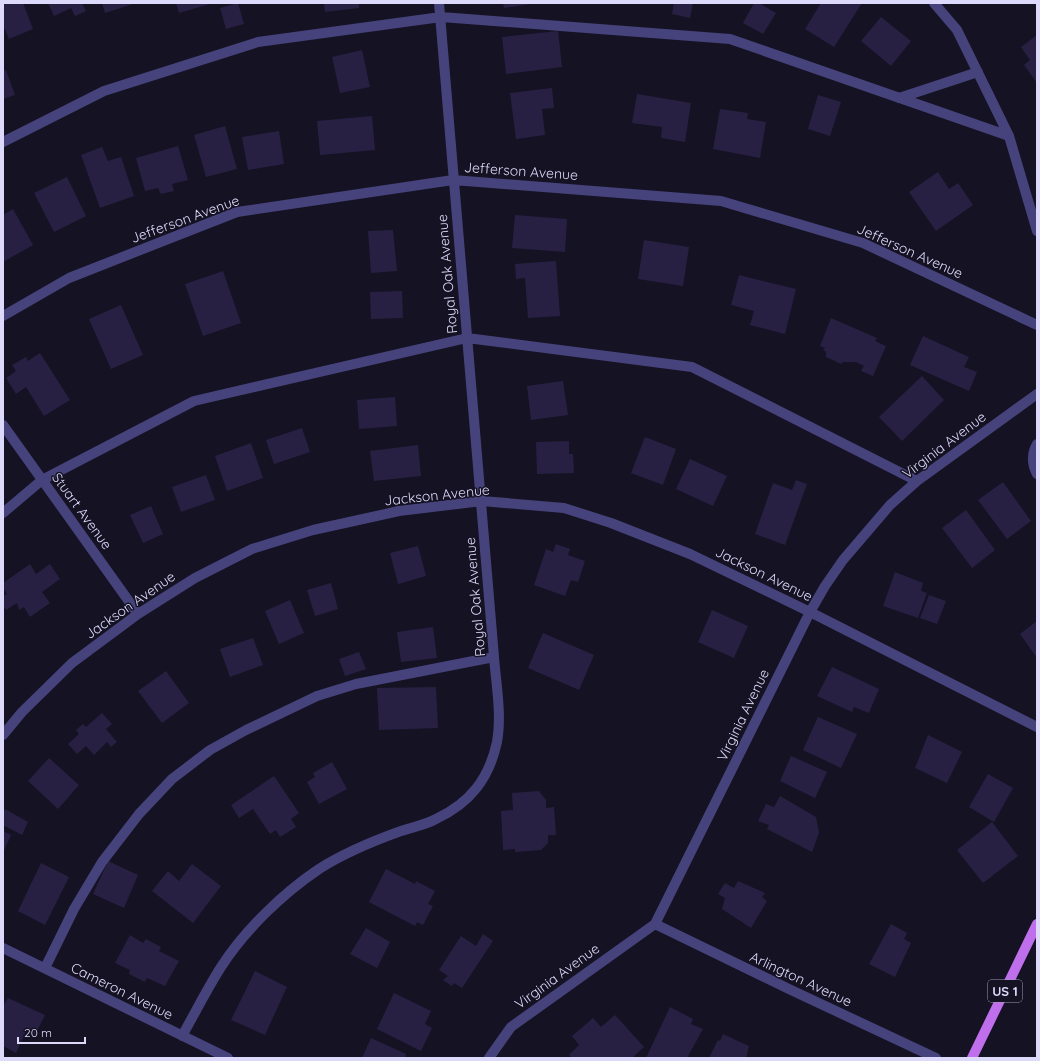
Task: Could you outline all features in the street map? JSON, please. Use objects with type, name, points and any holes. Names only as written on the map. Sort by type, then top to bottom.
[{"type":"main road","name":"US 1","points":[[972,1058],[1037,924]]},
{"type":"street","name":"Royal Oak Avenue","points":[[182,1036],[221,967],[246,934],[274,906],[319,870],[359,848],[435,820],[458,807],[474,793],[487,771],[497,741],[499,715],[439,3]]},
{"type":"street","points":[[934,3],[957,30],[1010,136],[1037,231]]},
{"type":"street","points":[[3,142],[104,91],[258,42],[441,17],[730,39],[1010,136]]},
{"type":"street","points":[[899,98],[978,72]]},
{"type":"street","name":"Jefferson Avenue","points":[[3,316],[70,278],[237,212],[453,180],[721,201],[863,243],[1037,324]]},
{"type":"street","points":[[3,513],[42,480],[194,401],[467,338],[692,367],[917,481]]},
{"type":"street","name":"Virginia Avenue","points":[[489,1058],[511,1027],[655,924],[810,612],[825,586],[868,529],[890,505],[917,481],[1037,394]]},
{"type":"street","name":"Stuart Avenue","points":[[3,424],[138,614]]},
{"type":"street","points":[[1037,444],[1032,460],[1037,474]]},
{"type":"street","name":"Jackson Avenue","points":[[3,735],[22,712],[72,663],[138,614],[195,578],[252,549],[313,530],[399,511],[482,501],[564,508],[611,523],[690,554],[810,612],[1037,728]]},
{"type":"street","points":[[45,968],[74,909],[111,850],[139,814],[172,779],[210,750],[246,730],[317,696],[356,684],[494,657]]},
{"type":"street","name":"Arlington Avenue","points":[[655,924],[936,1058]]},
{"type":"street","name":"Cameron Avenue","points":[[3,948],[228,1058]]},
{"type":"building","points":[[8,3],[23,3],[33,29],[9,39],[3,25],[3,5]]},
{"type":"building","points":[[48,3],[82,3],[86,11],[75,16],[71,8],[54,16]]},
{"type":"building","points":[[102,3],[136,3],[105,13]]},
{"type":"building","points":[[176,3],[210,3],[210,4],[179,13]]},
{"type":"building","points":[[238,3],[244,24],[226,29],[220,8]]},
{"type":"building","points":[[324,3],[359,3],[359,8],[325,12]]},
{"type":"building","points":[[503,3],[531,3],[531,4],[504,8]]},
{"type":"building","points":[[674,3],[693,3],[690,18],[672,14]]},
{"type":"building","points":[[754,3],[759,3],[776,13],[763,34],[743,23]]},
{"type":"building","points":[[821,3],[862,3],[834,47],[805,29]]},
{"type":"building","points":[[881,17],[911,41],[891,66],[861,41]]},
{"type":"building","points":[[558,31],[562,67],[506,74],[502,37]]},
{"type":"building","points":[[1037,35],[1037,83],[1024,65],[1030,60],[1021,47]]},
{"type":"building","points":[[362,50],[370,87],[340,93],[332,57]]},
{"type":"building","points":[[6,70],[15,95],[3,99],[3,71]]},
{"type":"building","points":[[552,88],[554,108],[542,109],[545,135],[516,139],[510,93]]},
{"type":"building","points":[[637,94],[691,103],[685,142],[661,138],[662,127],[632,123]]},
{"type":"building","points":[[818,95],[841,102],[830,136],[808,129]]},
{"type":"building","points":[[720,109],[748,113],[747,119],[766,122],[760,158],[713,149]]},
{"type":"building","points":[[372,116],[375,150],[320,155],[317,121]]},
{"type":"building","points":[[225,126],[237,169],[206,177],[194,135]]},
{"type":"building","points":[[279,131],[284,164],[248,170],[242,137]]},
{"type":"building","points":[[178,146],[188,180],[172,184],[174,191],[161,194],[158,188],[145,191],[136,158]]},
{"type":"building","points":[[102,147],[108,161],[121,157],[134,196],[100,208],[81,155]]},
{"type":"building","points":[[938,172],[949,189],[958,183],[973,205],[936,231],[909,192]]},
{"type":"building","points":[[67,177],[86,216],[54,232],[34,193]]},
{"type":"building","points":[[13,209],[33,245],[3,262],[3,215]]},
{"type":"building","points":[[515,215],[567,219],[565,252],[512,248]]},
{"type":"building","points":[[393,230],[397,271],[371,273],[368,231]]},
{"type":"building","points":[[644,240],[689,247],[683,286],[638,279]]},
{"type":"building","points":[[556,261],[560,316],[528,318],[525,278],[516,279],[515,264]]},
{"type":"building","points":[[223,271],[241,323],[203,336],[185,284]]},
{"type":"building","points":[[739,275],[796,289],[785,334],[750,325],[754,311],[731,305]]},
{"type":"building","points":[[402,291],[403,318],[371,319],[370,292]]},
{"type":"building","points":[[121,305],[143,355],[111,369],[89,319]]},
{"type":"building","points":[[831,318],[877,338],[875,341],[886,346],[873,376],[861,371],[864,366],[856,362],[843,362],[841,364],[826,357],[826,352],[823,350],[825,348],[820,346]]},
{"type":"building","points":[[923,336],[969,357],[964,367],[977,372],[969,391],[910,365]]},
{"type":"building","points":[[40,353],[70,400],[44,416],[26,387],[16,394],[6,378],[16,371],[12,365],[26,357],[28,361]]},
{"type":"building","points":[[922,376],[944,400],[902,441],[879,417]]},
{"type":"building","points":[[563,381],[568,415],[531,420],[527,386]]},
{"type":"building","points":[[395,397],[397,426],[359,429],[357,400]]},
{"type":"building","points":[[302,428],[310,452],[274,464],[266,440]]},
{"type":"building","points":[[645,437],[676,449],[663,485],[631,473]]},
{"type":"building","points":[[569,441],[569,454],[573,454],[574,473],[537,474],[536,442]]},
{"type":"building","points":[[251,443],[263,478],[227,491],[215,456]]},
{"type":"building","points":[[418,445],[421,476],[374,481],[370,451]]},
{"type":"building","points":[[690,459],[727,476],[713,506],[676,489]]},
{"type":"building","points":[[206,475],[215,500],[181,512],[172,487]]},
{"type":"building","points":[[796,480],[807,484],[785,545],[755,534],[773,483],[792,490]]},
{"type":"building","points":[[1003,482],[1031,521],[1007,539],[978,500]]},
{"type":"building","points":[[151,506],[163,534],[143,543],[130,515]]},
{"type":"building","points":[[966,510],[995,550],[972,568],[942,528]]},
{"type":"building","points":[[556,544],[570,549],[568,555],[585,561],[578,582],[571,580],[565,596],[534,585],[546,549],[553,552]]},
{"type":"building","points":[[418,546],[426,576],[398,584],[390,553]]},
{"type":"building","points":[[30,564],[36,574],[50,564],[60,579],[42,592],[50,603],[30,617],[24,607],[19,610],[17,603],[6,610],[3,605],[3,596],[7,594],[3,588],[3,583]]},
{"type":"building","points":[[895,572],[923,583],[921,591],[927,593],[918,618],[883,606]]},
{"type":"building","points":[[331,583],[338,609],[315,616],[307,590]]},
{"type":"building","points":[[929,595],[946,601],[937,624],[920,618]]},
{"type":"building","points":[[290,600],[304,633],[279,644],[265,611]]},
{"type":"building","points":[[712,610],[748,626],[734,658],[698,642]]},
{"type":"building","points":[[1037,621],[1037,658],[1020,634]]},
{"type":"building","points":[[433,627],[437,658],[401,662],[397,632]]},
{"type":"building","points":[[543,633],[594,655],[579,690],[528,668]]},
{"type":"building","points":[[253,638],[263,665],[230,677],[220,649]]},
{"type":"building","points":[[359,652],[366,669],[345,676],[339,659]]},
{"type":"building","points":[[832,667],[879,689],[869,713],[854,707],[852,712],[817,696]]},
{"type":"building","points":[[166,671],[189,703],[162,723],[138,691]]},
{"type":"building","points":[[436,687],[438,728],[379,730],[377,688]]},
{"type":"building","points":[[102,713],[112,724],[106,729],[117,742],[111,747],[107,742],[94,755],[86,746],[77,754],[68,744],[79,734],[76,730],[83,724],[86,727]]},
{"type":"building","points":[[818,717],[857,734],[841,768],[803,750]]},
{"type":"building","points":[[928,735],[962,752],[947,783],[915,768]]},
{"type":"building","points":[[791,756],[827,772],[815,798],[780,781]]},
{"type":"building","points":[[49,758],[79,785],[58,809],[28,781]]},
{"type":"building","points":[[332,762],[347,789],[319,804],[307,782],[315,777],[313,773]]},
{"type":"building","points":[[988,774],[1013,788],[994,822],[969,807]]},
{"type":"building","points":[[274,776],[299,813],[291,819],[296,827],[280,837],[276,830],[270,834],[253,809],[239,818],[231,805]]},
{"type":"building","points":[[539,791],[546,800],[546,808],[554,807],[556,835],[548,835],[548,843],[541,850],[515,852],[515,849],[503,850],[501,811],[513,810],[512,793]]},
{"type":"building","points":[[780,796],[816,817],[819,833],[812,852],[767,829],[769,825],[758,821],[766,804],[774,807]]},
{"type":"building","points":[[5,809],[28,822],[22,835],[3,825],[3,813]]},
{"type":"building","points":[[992,822],[1018,856],[983,883],[957,850]]},
{"type":"building","points":[[3,831],[11,835],[3,853]]},
{"type":"building","points":[[108,861],[138,875],[124,908],[93,894]]},
{"type":"building","points":[[41,863],[69,877],[45,925],[18,911]]},
{"type":"building","points":[[192,864],[221,886],[193,923],[152,891],[168,871],[179,881]]},
{"type":"building","points":[[386,869],[415,884],[416,881],[435,891],[428,904],[433,906],[423,925],[417,922],[415,926],[369,902]]},
{"type":"building","points":[[738,881],[765,893],[762,897],[767,901],[751,928],[722,909],[725,898],[718,894],[725,883],[734,888]]},
{"type":"building","points":[[891,924],[907,933],[904,939],[911,943],[895,977],[869,964]]},
{"type":"building","points":[[366,928],[390,942],[377,968],[350,954]]},
{"type":"building","points":[[483,934],[493,941],[462,988],[454,983],[452,986],[443,980],[448,976],[439,970],[461,936],[476,946]]},
{"type":"building","points":[[130,935],[143,943],[146,939],[161,947],[159,951],[179,961],[165,986],[147,978],[145,982],[129,974],[130,970],[115,963]]},
{"type":"building","points":[[255,971],[287,987],[265,1035],[231,1020]]},
{"type":"building","points":[[394,993],[431,1011],[425,1024],[432,1028],[421,1051],[377,1029]]},
{"type":"building","points":[[8,998],[45,1015],[35,1035],[26,1031],[16,1053],[3,1046],[3,1006]]},
{"type":"building","points":[[670,1007],[693,1019],[691,1024],[703,1029],[687,1058],[646,1058]]},
{"type":"building","points":[[615,1015],[644,1047],[632,1058],[572,1058],[569,1055],[579,1045],[572,1036],[593,1018],[601,1027]]},
{"type":"building","points":[[723,1034],[749,1046],[746,1058],[709,1058],[718,1040],[720,1041]]},
{"type":"building","points":[[371,1038],[406,1054],[405,1058],[362,1058]]}]
